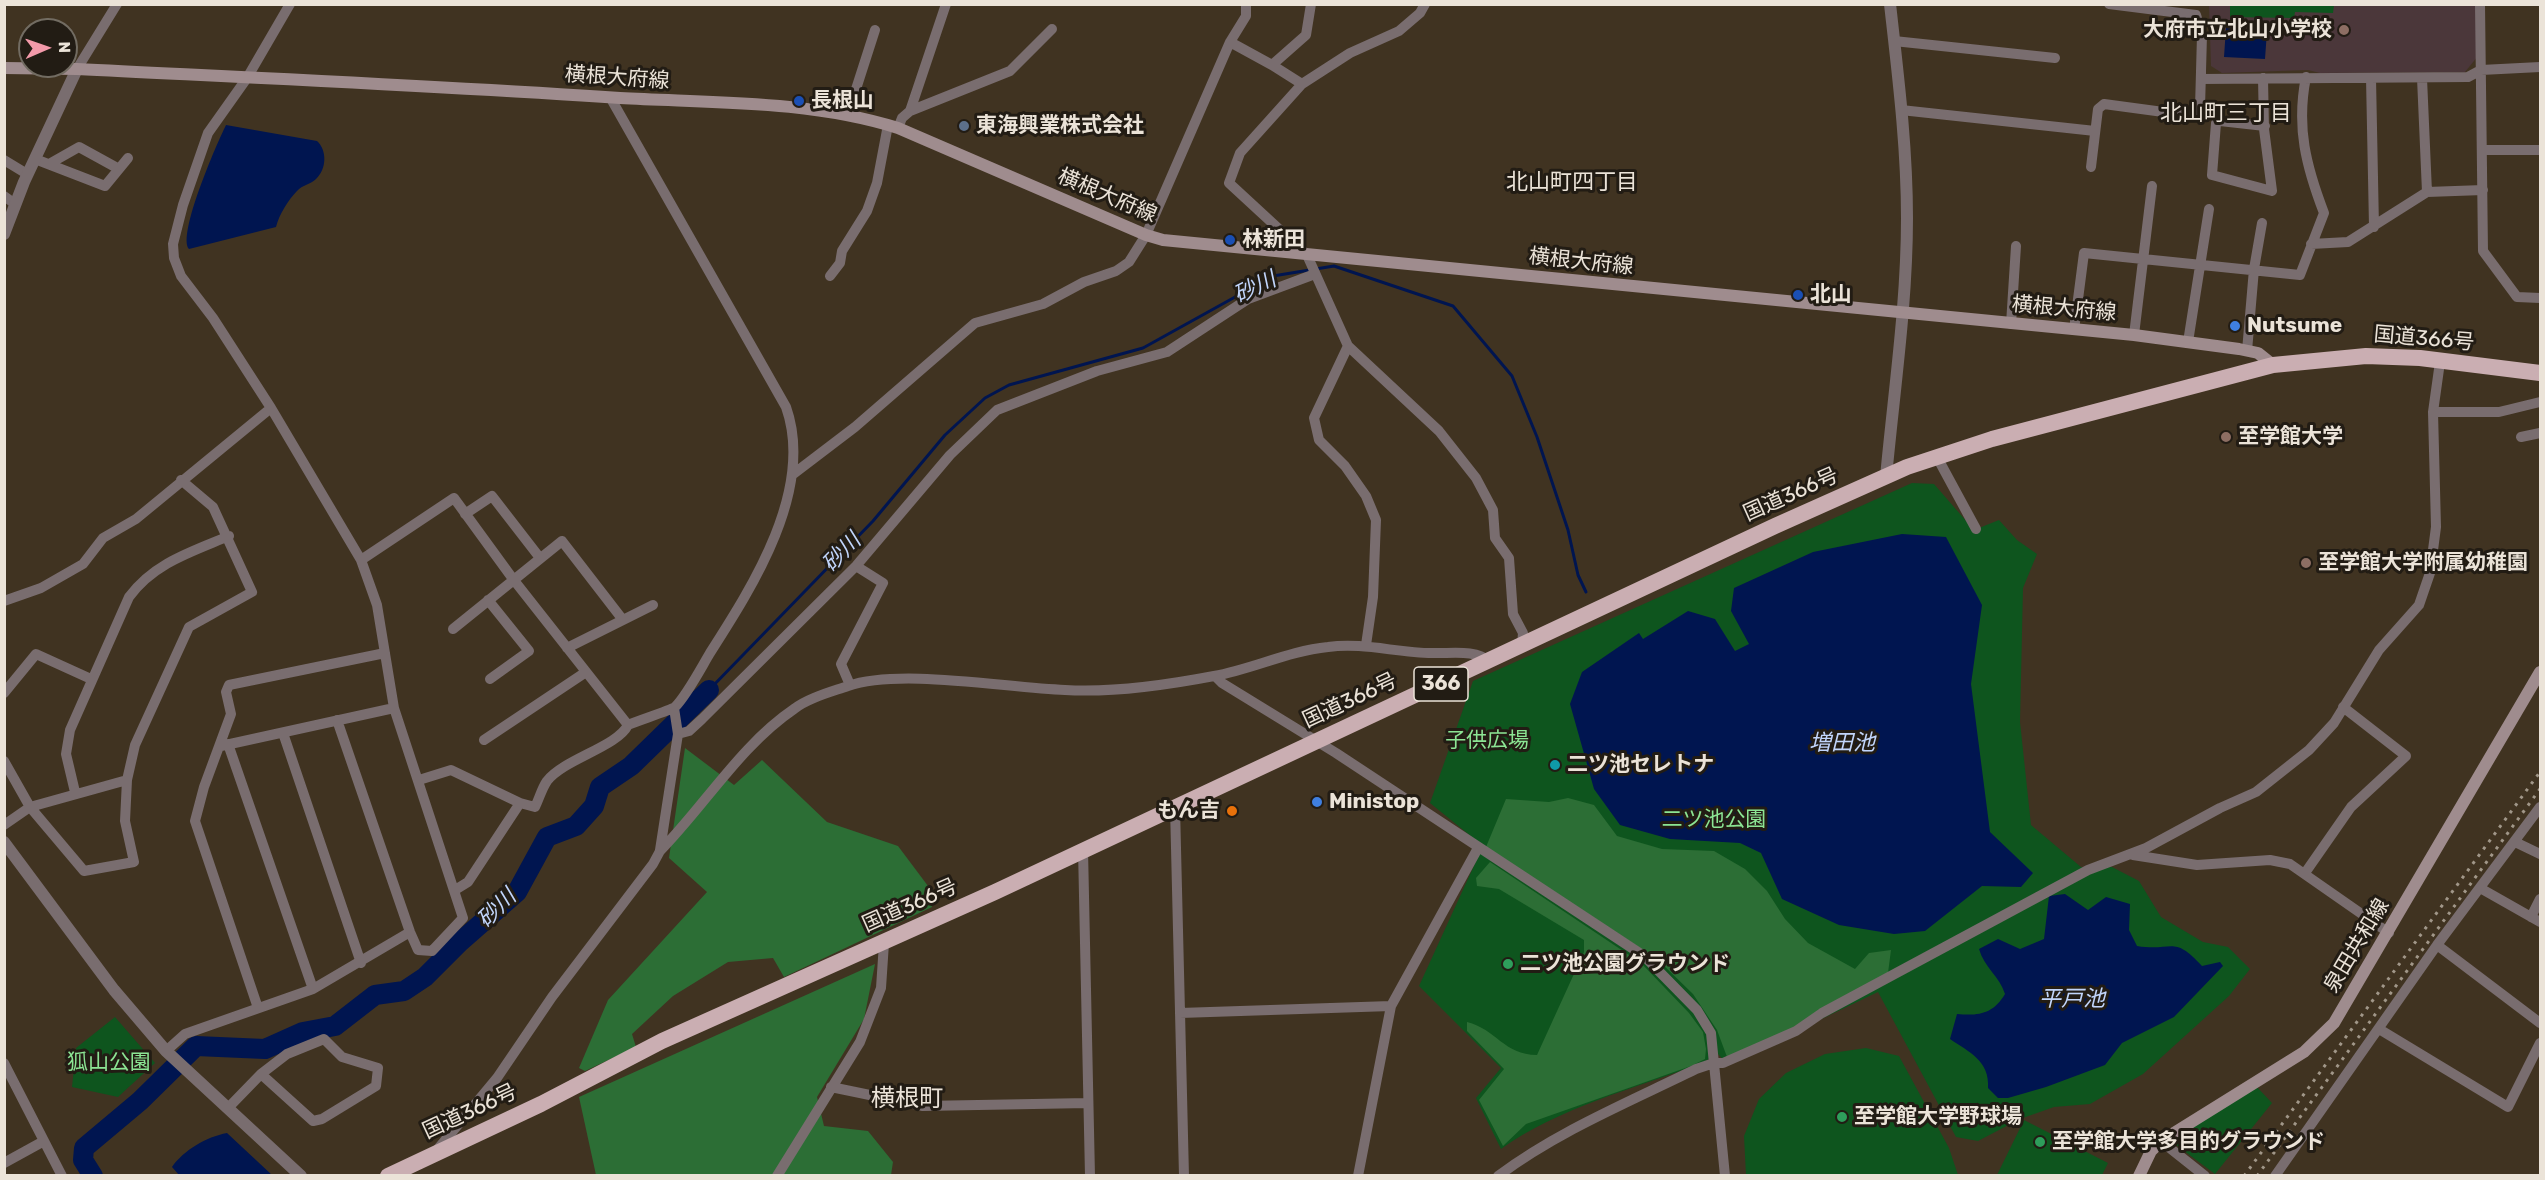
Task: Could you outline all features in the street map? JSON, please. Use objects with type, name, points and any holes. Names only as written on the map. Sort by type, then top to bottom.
[{"type":"highway","name":"国道366号","points":[[388,1176],[541,1104],[672,1036],[884,943],[1886,477],[1937,457],[1992,439],[2273,365],[2366,356],[2541,373]]},
{"type":"main road","name":"横根大府線","points":[[78,69],[610,97],[848,114],[893,127],[1146,235],[1163,240],[2134,335],[2258,353],[2273,365]]},
{"type":"main road","name":"泉田共和線","points":[[2139,1176],[2151,1151],[2161,1141],[2304,1052],[2334,1023],[2541,672]]},
{"type":"street","points":[[78,67],[117,4]]},
{"type":"street","points":[[290,4],[247,78],[208,133],[183,205],[173,244],[174,258],[181,276],[213,318],[271,408],[361,560],[377,605],[394,708],[464,918],[432,951],[418,950],[410,932],[337,720]]},
{"type":"street","points":[[910,111],[946,4]]},
{"type":"street","points":[[792,475],[855,427],[975,323],[1043,304],[1084,282],[1116,271],[1129,262],[1146,235],[1230,42],[1246,16],[1246,4]]},
{"type":"street","points":[[1272,65],[1306,34],[1311,4]]},
{"type":"street","points":[[1425,4],[1420,14],[1400,31],[1350,53],[1302,84],[1240,153],[1229,183],[1308,255],[1348,346],[1439,431],[1476,477],[1492,510],[1495,538],[1509,558],[1513,614],[1523,633],[1522,645]]},
{"type":"street","points":[[1886,477],[1902,314],[1907,219],[1901,110],[1890,4]]},
{"type":"street","points":[[2091,167],[2098,109],[2104,104],[2193,116],[2200,108],[2202,35],[2196,15],[2109,4]]},
{"type":"street","points":[[2480,4],[2483,251],[2517,297],[2541,298]]},
{"type":"street","points":[[830,276],[840,263],[842,252],[867,211],[893,127],[910,111],[1010,71],[1052,28]]},
{"type":"street","points":[[848,114],[874,30]]},
{"type":"street","points":[[1894,40],[2055,58]]},
{"type":"street","points":[[1230,42],[1302,84]]},
{"type":"street","points":[[2201,79],[2469,77],[2481,70],[2541,67]]},
{"type":"street","points":[[2074,330],[2084,254],[2144,258],[2300,275],[2324,213],[2307,166],[2300,106],[2306,77]]},
{"type":"street","points":[[4,234],[27,174],[73,78]]},
{"type":"street","points":[[2263,78],[2271,190],[2212,175],[2216,123],[2220,121],[2265,126]]},
{"type":"street","points":[[2371,78],[2374,227]]},
{"type":"street","points":[[2422,78],[2427,192]]},
{"type":"street","points":[[419,780],[451,770],[520,803],[535,807],[548,780],[578,758],[626,730],[628,725],[674,708],[759,573],[788,494],[794,443],[786,407],[610,97]]},
{"type":"street","points":[[1901,110],[2095,131]]},
{"type":"street","points":[[49,164],[79,147],[119,169]]},
{"type":"street","points":[[2483,150],[2540,152]]},
{"type":"street","points":[[35,159],[105,186],[128,158]]},
{"type":"street","points":[[4,160],[12,167],[27,174]]},
{"type":"street","points":[[2134,335],[2152,186]]},
{"type":"street","points":[[2311,244],[2348,242],[2427,192],[2484,190]]},
{"type":"street","points":[[4,196],[15,204]]},
{"type":"street","points":[[2188,342],[2209,209]]},
{"type":"street","points":[[2247,351],[2254,269],[2262,223]]},
{"type":"street","points":[[2011,324],[2016,246]]},
{"type":"street","points":[[678,731],[689,731],[702,719],[856,566],[950,455],[997,410],[1097,371],[1167,352],[1248,298],[1315,274]]},
{"type":"street","points":[[1348,346],[1314,418],[1319,440],[1345,466],[1366,496],[1376,520],[1373,597],[1366,645]]},
{"type":"street","points":[[1498,1176],[1523,1156],[1568,1132],[1696,1069],[1714,1063],[1723,1063],[1796,1031],[1822,1013],[2016,907],[2088,870],[2146,849],[2220,808],[2256,792],[2309,750],[2334,723],[2379,650],[2419,605],[2430,573],[2436,527],[2433,412],[2440,362]]},
{"type":"street","points":[[2433,412],[2499,412],[2541,402]]},
{"type":"street","points":[[4,601],[41,588],[83,564],[103,538],[136,519],[271,408]]},
{"type":"street","points":[[2521,437],[2541,433]]},
{"type":"street","points":[[1937,457],[1976,529]]},
{"type":"street","points":[[4,761],[30,807],[84,871],[134,862],[125,821],[127,780],[135,745],[189,627],[252,592],[229,536],[213,507],[181,480]]},
{"type":"street","points":[[465,514],[492,496],[540,558]]},
{"type":"street","points":[[361,560],[454,498],[513,579],[628,725]]},
{"type":"street","points":[[75,792],[66,754],[70,730],[129,597],[141,582],[160,566],[229,536]]},
{"type":"street","points":[[453,629],[562,541],[623,620]]},
{"type":"street","points":[[850,685],[841,664],[883,583],[856,566]]},
{"type":"street","points":[[488,600],[529,651],[490,679]]},
{"type":"street","points":[[567,648],[653,605]]},
{"type":"street","points":[[435,1152],[497,1078],[552,997],[653,864],[660,851],[773,725],[796,707],[850,685],[901,680],[1067,691],[1129,687],[1215,676],[1298,651],[1340,645],[1366,645],[1412,653],[1478,654],[1488,661]]},
{"type":"street","points":[[258,1008],[195,821],[223,745],[231,714],[226,692],[229,686],[385,653]]},
{"type":"street","points":[[4,693],[36,654],[92,679]]},
{"type":"street","points":[[484,740],[585,672]]},
{"type":"street","points":[[1215,676],[1222,683],[1644,956],[1697,1010],[1711,1033],[1725,1176]]},
{"type":"street","points":[[2305,873],[2351,807],[2406,756],[2343,707]]},
{"type":"street","points":[[223,745],[394,708]]},
{"type":"street","points":[[660,851],[678,731],[674,708]]},
{"type":"street","points":[[283,733],[361,963]]},
{"type":"street","points":[[223,745],[313,989]]},
{"type":"street","points":[[4,825],[30,807],[75,792],[127,780]]},
{"type":"street","points":[[454,890],[468,882],[520,803]]},
{"type":"street","points":[[1175,807],[1184,1176]]},
{"type":"street","points":[[2275,1176],[2437,945],[2541,807]]},
{"type":"street","points":[[4,842],[114,990],[169,1053],[301,1176]]},
{"type":"street","points":[[2515,842],[2541,854]]},
{"type":"street","points":[[1358,1176],[1391,1006],[1478,848]]},
{"type":"street","points":[[1083,849],[1090,1176]]},
{"type":"street","points":[[2128,854],[2197,865],[2270,860],[2290,864],[2389,933]]},
{"type":"street","points":[[2480,888],[2536,920],[2541,899]]},
{"type":"street","points":[[169,1053],[184,1034],[313,989],[361,963],[410,932]]},
{"type":"street","points":[[777,1176],[831,1087],[845,1070],[870,1019],[881,988],[884,943]]},
{"type":"street","points":[[2437,945],[2541,1023]]},
{"type":"street","points":[[1180,1013],[1391,1006]]},
{"type":"street","points":[[2379,1029],[2508,1107],[2541,1043]]},
{"type":"street","points":[[228,1108],[261,1074],[287,1053],[324,1038],[342,1057],[378,1068],[376,1086],[322,1119],[313,1121],[261,1074]]},
{"type":"street","points":[[4,1063],[62,1176]]},
{"type":"street","points":[[831,1087],[923,1106],[1088,1103]]},
{"type":"street","points":[[4,1163],[44,1141]]},
{"type":"street","points":[[2161,1141],[2205,1176]]},
{"type":"shaded area","name":"大府市立北山小学校","points":[[2209,5],[2477,5],[2478,56],[2465,72],[2320,73],[2308,70],[2222,73],[2211,66]]},
{"type":"green space","points":[[2230,5],[2334,5],[2333,13],[2295,12],[2294,18],[2230,17]]},
{"type":"green space","name":"二ツ池公園","points":[[1912,483],[1934,484],[1974,530],[1999,520],[2017,540],[2037,554],[2023,588],[2020,722],[2031,825],[2081,867],[2112,867],[2139,881],[2161,917],[2203,942],[2228,947],[2250,969],[2229,996],[2143,1074],[2090,1104],[2054,1107],[2020,1119],[1978,1141],[1956,1137],[1878,992],[1727,1064],[1718,1054],[1702,1063],[1572,1110],[1501,1149],[1476,1098],[1501,1068],[1419,986],[1483,846],[1430,803],[1473,681]]},
{"type":"green space","points":[[685,748],[734,785],[762,760],[827,822],[898,846],[928,886],[932,907],[784,977],[773,958],[728,962],[673,996],[632,1034],[636,1047],[585,1071],[579,1068],[608,1000],[707,892],[669,858]]},
{"type":"green space","points":[[1568,798],[1594,805],[1617,836],[1662,849],[1714,851],[1745,869],[1767,891],[1785,919],[1808,943],[1855,969],[1869,953],[1891,950],[1888,973],[1794,1028],[1727,1057],[1717,1030],[1693,994],[1657,959],[1486,847],[1506,799],[1549,802]]},
{"type":"green space","points":[[1490,862],[1641,963],[1689,1013],[1703,1032],[1705,1059],[1691,1066],[1526,1124],[1503,1146],[1479,1100],[1504,1069],[1467,1031],[1467,1022],[1486,1030],[1516,1051],[1537,1055],[1584,952],[1584,940],[1499,889],[1477,886],[1476,878]]},
{"type":"green space","points":[[875,964],[864,1019],[817,1097],[824,1126],[868,1131],[893,1162],[891,1175],[596,1175],[579,1097]]},
{"type":"green space","name":"狐山公園","points":[[115,1017],[155,1063],[118,1097],[72,1087],[76,1048]]},
{"type":"green space","name":"至学館大学野球場","points":[[1866,1048],[1899,1056],[1949,1148],[1958,1175],[1746,1175],[1744,1136],[1759,1099],[1786,1073],[1825,1054]]},
{"type":"green space","points":[[2256,1086],[2272,1103],[2215,1174],[2168,1139]]},
{"type":"green space","name":"至学館大学多目的グラウンド","points":[[2024,1120],[2108,1163],[2102,1175],[1997,1175]]},
{"type":"water","points":[[2226,28],[2267,31],[2265,59],[2224,57]]},
{"type":"water","points":[[226,125],[317,141],[323,149],[324,165],[316,179],[299,189],[290,199],[276,227],[189,249],[188,226],[193,208]]},
{"type":"water","name":"増田池","points":[[1902,534],[1946,537],[1982,605],[1971,684],[1990,832],[2033,873],[2021,887],[1982,886],[1925,931],[1894,934],[1839,925],[1782,899],[1761,853],[1740,843],[1670,839],[1620,825],[1594,789],[1570,704],[1582,672],[1639,633],[1643,639],[1688,611],[1715,619],[1735,651],[1749,644],[1731,611],[1734,588],[1813,552]]},
{"type":"water","name":"平戸池","points":[[2065,894],[2088,910],[2106,897],[2130,904],[2129,930],[2137,946],[2178,947],[2185,950],[2202,966],[2220,962],[2223,966],[2174,1017],[2122,1043],[2105,1065],[2046,1087],[2008,1098],[1998,1098],[1988,1088],[1986,1071],[1982,1064],[1971,1053],[1950,1039],[1957,1014],[1972,1015],[1990,1010],[2005,994],[1979,949],[1998,939],[2020,949],[2044,939],[2049,896]]},
{"type":"water","points":[[227,1133],[272,1175],[179,1175],[172,1167],[196,1145]]},
{"type":"waterway","name":"砂川","points":[[709,690],[873,521],[945,435],[985,398],[1009,385],[1143,348],[1273,276],[1334,266],[1453,306],[1512,376],[1537,437],[1568,530],[1578,575],[1586,592]]},
{"type":"waterway","name":"砂川","points":[[93,1176],[83,1160],[84,1148],[140,1101],[196,1046],[265,1049],[303,1032],[335,1026],[375,995],[404,991],[425,977],[460,942],[517,892],[547,837],[576,826],[594,806],[600,787],[631,766],[709,690]]},
{"type":"railway","points":[[2244,1176],[2540,772]]},
{"type":"railway","points":[[2257,1176],[2540,789]]},
{"type":"place","name":"大府市立北山小学校","points":[[2344,30]]},
{"type":"place","name":"長根山","points":[[799,101]]},
{"type":"place","name":"東海興業株式会社","points":[[964,126]]},
{"type":"place","name":"林新田","points":[[1230,240]]},
{"type":"place","name":"北山","points":[[1798,295]]},
{"type":"place","name":"Nutsume","points":[[2235,326]]},
{"type":"place","name":"至学館大学","points":[[2226,437]]},
{"type":"place","name":"至学館大学附属幼稚園","points":[[2306,563]]},
{"type":"place","name":"二ツ池セレトナ","points":[[1555,765]]},
{"type":"place","name":"Ministop","points":[[1317,802]]},
{"type":"place","name":"もん吉","points":[[1232,811]]},
{"type":"place","name":"二ツ池公園グラウンド","points":[[1508,964]]},
{"type":"place","name":"至学館大学野球場","points":[[1842,1117]]},
{"type":"place","name":"至学館大学多目的グラウンド","points":[[2040,1142]]},
{"type":"district","name":"北山町三丁目","points":[[2226,114]]},
{"type":"district","name":"北山町四丁目","points":[[1572,183]]},
{"type":"district","name":"横根町","points":[[907,1099]]},
{"type":"park label","name":"子供広場","points":[[1487,741]]}]
